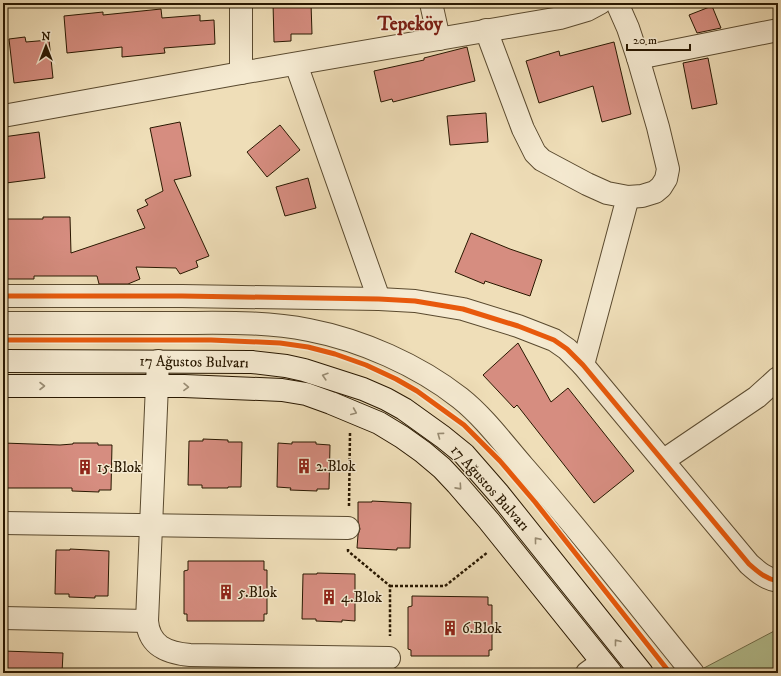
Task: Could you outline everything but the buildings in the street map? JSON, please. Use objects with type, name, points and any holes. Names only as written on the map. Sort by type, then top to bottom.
[{"type":"street","points":[[241,3],[241,73]]},
{"type":"street","points":[[431,3],[439,39]]},
{"type":"street","points":[[3,116],[560,18],[586,10],[600,3]]},
{"type":"street","points":[[486,30],[523,129],[535,153],[542,160],[607,193],[628,197],[642,196],[655,192],[661,187],[666,179],[668,169],[658,127],[638,58],[628,28],[616,3]]},
{"type":"street","points":[[638,58],[778,30]]},
{"type":"street","points":[[296,64],[379,299]]},
{"type":"street","points":[[583,365],[628,197]]},
{"type":"street","points":[[3,296],[182,296],[379,299],[416,301],[439,304],[494,318],[554,340],[567,349],[583,365],[664,460],[749,564],[771,580],[778,581]]},
{"type":"street","points":[[3,323],[229,323],[281,326],[335,336],[394,358],[417,370],[461,399],[476,413],[544,489],[693,673]]},
{"type":"street","name":"17 Ağustos Bulvarı","points":[[3,361],[252,362],[286,366],[343,382],[386,399],[404,409],[464,454],[499,494],[642,673]]},
{"type":"street","points":[[158,361],[147,621],[148,630],[154,641],[165,649],[180,654],[204,656],[389,658]]},
{"type":"street","points":[[664,460],[757,397],[778,378]]},
{"type":"street","name":"17 Ağustos Bulvarı","points":[[3,386],[156,386],[282,390],[306,394],[355,412],[379,423],[402,437],[428,456],[457,484],[489,520],[600,669]]},
{"type":"street","points":[[3,523],[348,528]]},
{"type":"street","points":[[3,618],[147,621]]},
{"type":"path","points":[[350,433],[348,551],[390,586],[445,586],[492,548]]},
{"type":"path","points":[[389,658],[390,586]]},
{"type":"green space","points":[[778,629],[778,673],[703,673],[704,668]]},
{"type":"cycle path","points":[[3,296],[182,296],[379,299],[415,301],[463,309],[518,326],[554,340],[567,349],[583,365],[749,564],[766,577],[778,581]]},
{"type":"cycle path","points":[[3,340],[211,340],[280,343],[308,347],[335,354],[366,365],[396,379],[417,391],[464,425],[500,461],[535,502],[670,673]]},
{"type":"place","name":"2.Blok","points":[[304,466]]},
{"type":"place","name":"15.Blok","points":[[85,467]]},
{"type":"place","name":"5.Blok","points":[[226,592]]},
{"type":"place","name":"4.Blok","points":[[329,597]]},
{"type":"place","name":"6.Blok","points":[[450,628]]},
{"type":"district","name":"Tepeköy","points":[[410,24]]}]
